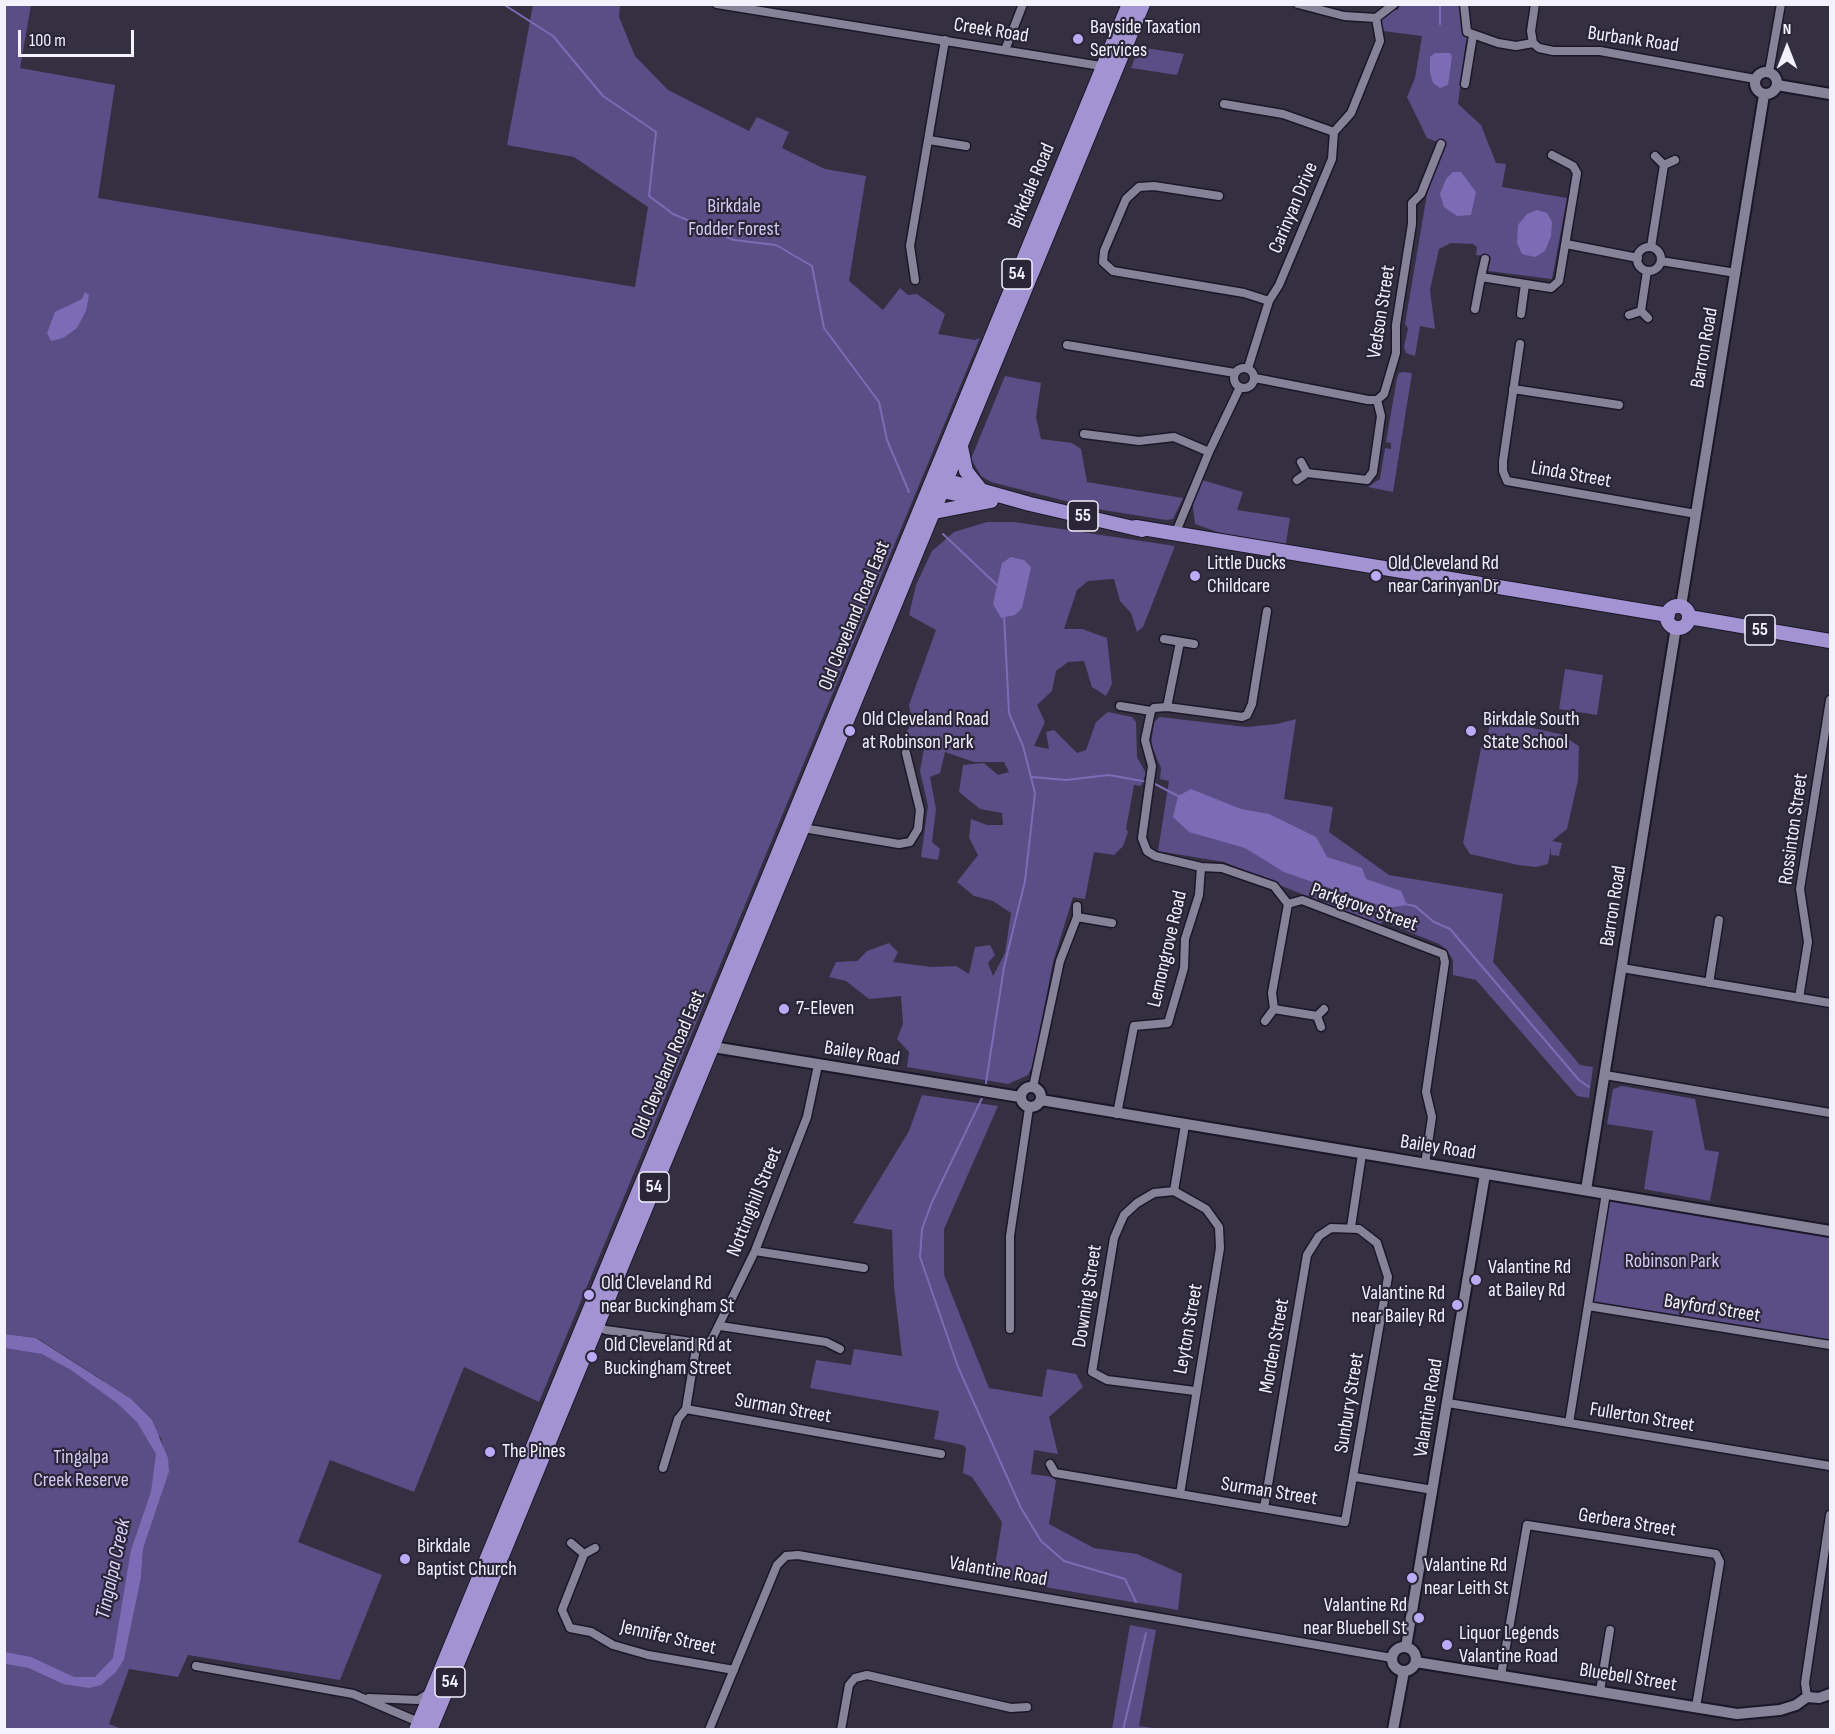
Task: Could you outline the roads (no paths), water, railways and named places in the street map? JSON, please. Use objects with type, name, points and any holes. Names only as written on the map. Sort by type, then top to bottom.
[{"type":"main road","name":"Birkdale Road","points":[[940,485],[961,445],[1110,68],[1129,4]]},
{"type":"main road","name":"Birkdale Road","points":[[940,485],[1110,68],[1143,4]]},
{"type":"main road","points":[[961,445],[966,471],[981,490]]},
{"type":"main road","name":"55","points":[[940,485],[981,490],[1030,504],[1205,542],[1217,542]]},
{"type":"main road","name":"55","points":[[940,485],[991,501],[1030,504]]},
{"type":"main road","name":"Old Cleveland Road East","points":[[706,1046],[803,828],[934,512],[940,485]]},
{"type":"main road","name":"Old Cleveland Road East","points":[[425,1728],[940,485]]},
{"type":"main road","points":[[934,512],[991,501]]},
{"type":"main road","name":"55","points":[[1136,527],[1668,615]]},
{"type":"main road","points":[[1672,608],[1685,612],[1685,625],[1676,627],[1669,622],[1668,615],[1672,608]]},
{"type":"main road","name":"55","points":[[1685,612],[1830,641]]},
{"type":"main road","name":"Old Cleveland Road East","points":[[425,1728],[433,1688],[591,1324]]},
{"type":"street","name":"Creek Road","points":[[717,4],[1110,68]]},
{"type":"street","points":[[1005,50],[1023,4]]},
{"type":"street","points":[[1298,4],[1344,16],[1376,18],[1394,4]]},
{"type":"street","points":[[1464,4],[1467,32],[1473,35],[1465,84]]},
{"type":"street","points":[[1533,43],[1535,4]]},
{"type":"street","points":[[1769,72],[1781,4]]},
{"type":"street","points":[[1224,104],[1283,114],[1334,132],[1351,113],[1380,41],[1376,18]]},
{"type":"street","name":"Burbank Road","points":[[1473,35],[1516,46],[1533,43],[1539,48],[1554,51],[1600,51],[1755,79]]},
{"type":"street","points":[[915,280],[910,246],[945,40]]},
{"type":"street","points":[[1769,72],[1774,76],[1777,86],[1771,94],[1764,95],[1756,89],[1755,79],[1759,74],[1769,72]]},
{"type":"street","points":[[1777,86],[1830,94]]},
{"type":"street","name":"Barron Road","points":[[1685,612],[1696,514],[1764,95]]},
{"type":"street","name":"Carinyan Drive","points":[[1248,368],[1269,301],[1279,285],[1332,159],[1334,132]]},
{"type":"street","points":[[929,140],[966,146]]},
{"type":"street","name":"Vedson Street","points":[[1377,400],[1384,394],[1390,366],[1396,352],[1396,326],[1412,224],[1412,203],[1421,194],[1441,144]]},
{"type":"street","points":[[1481,276],[1551,288],[1557,284],[1577,174],[1573,166],[1552,155]]},
{"type":"street","points":[[1655,156],[1664,165]]},
{"type":"street","points":[[1664,165],[1675,159]]},
{"type":"street","points":[[1651,248],[1664,165]]},
{"type":"street","points":[[1219,196],[1154,186],[1139,187],[1126,199],[1102,256],[1106,267],[1113,271],[1244,293],[1269,301]]},
{"type":"street","points":[[1566,244],[1638,258]]},
{"type":"street","points":[[1651,248],[1660,254],[1661,261],[1658,268],[1647,271],[1639,264],[1638,258],[1642,250],[1651,248]]},
{"type":"street","points":[[1475,309],[1485,259]]},
{"type":"street","points":[[1661,261],[1736,273]]},
{"type":"street","points":[[1641,311],[1647,271]]},
{"type":"street","points":[[1521,314],[1525,284]]},
{"type":"street","points":[[1629,315],[1641,311]]},
{"type":"street","points":[[1641,311],[1648,318]]},
{"type":"street","name":"Linda Street","points":[[1520,344],[1503,461],[1503,471],[1507,481],[1696,514]]},
{"type":"street","points":[[1067,345],[1235,373]]},
{"type":"street","points":[[1255,378],[1250,387],[1240,387],[1235,383],[1235,373],[1240,368],[1248,368],[1255,378],[1377,400],[1381,416],[1373,472],[1367,480],[1307,473],[1297,480]]},
{"type":"street","points":[[1176,532],[1209,452],[1240,387]]},
{"type":"street","points":[[1513,389],[1619,405]]},
{"type":"street","points":[[1084,434],[1139,441],[1174,437],[1209,452]]},
{"type":"street","points":[[1301,462],[1307,473]]},
{"type":"street","points":[[1120,706],[1151,711],[1154,708],[1167,707],[1242,717],[1247,715],[1252,704],[1267,611]]},
{"type":"street","name":"Barron Road","points":[[1586,1190],[1676,627]]},
{"type":"street","points":[[1164,639],[1194,645]]},
{"type":"street","points":[[1167,707],[1180,642]]},
{"type":"street","name":"Rossinton Street","points":[[1799,998],[1808,942],[1800,889],[1830,700]]},
{"type":"street","name":"Parkgrove Street","points":[[1151,711],[1145,740],[1152,766],[1142,838],[1147,850],[1155,856],[1201,867],[1222,868],[1274,886],[1288,904],[1302,900],[1443,954],[1445,962],[1426,1092],[1432,1117],[1425,1164]]},
{"type":"street","points":[[803,828],[899,844],[910,842],[918,829],[920,810],[906,753]]},
{"type":"street","name":"Lemongrove Road","points":[[1117,1114],[1134,1026],[1168,1023],[1184,968],[1185,939],[1199,895],[1201,867]]},
{"type":"street","points":[[1265,1021],[1274,1009],[1272,993],[1288,904]]},
{"type":"street","points":[[1033,1087],[1060,961],[1077,917],[1077,906]]},
{"type":"street","points":[[1077,917],[1112,923]]},
{"type":"street","points":[[1709,983],[1719,920]]},
{"type":"street","points":[[1622,968],[1830,1003]]},
{"type":"street","points":[[1274,1009],[1317,1016],[1324,1010]]},
{"type":"street","points":[[1317,1016],[1321,1027]]},
{"type":"street","name":"Bailey Road","points":[[706,1046],[1020,1097]]},
{"type":"street","name":"Nottinghill Street","points":[[701,1343],[712,1339],[720,1326],[755,1251],[807,1117],[818,1065]]},
{"type":"street","points":[[1605,1075],[1830,1113]]},
{"type":"street","points":[[1033,1087],[1041,1094],[1041,1100],[1035,1107],[1029,1108],[1022,1103],[1020,1097],[1024,1089],[1033,1087]]},
{"type":"street","name":"Bailey Road","points":[[1041,1100],[1830,1231]]},
{"type":"street","points":[[1010,1329],[1010,1236],[1029,1108]]},
{"type":"street","points":[[1174,1191],[1185,1125]]},
{"type":"street","points":[[1355,1228],[1362,1154]]},
{"type":"street","name":"Valantine Road","points":[[1406,1647],[1485,1174]]},
{"type":"street","name":"Downing Street","points":[[1174,1191],[1154,1193],[1137,1203],[1125,1215],[1114,1238],[1092,1372],[1107,1380],[1195,1391]]},
{"type":"street","name":"Leyton Street","points":[[1174,1191],[1206,1209],[1219,1227],[1220,1248],[1180,1494]]},
{"type":"street","points":[[1569,1423],[1606,1193]]},
{"type":"street","name":"Morden Street","points":[[1264,1508],[1307,1256],[1314,1242],[1324,1232],[1331,1228],[1355,1228]]},
{"type":"street","name":"Sunbury Street","points":[[1345,1522],[1355,1477],[1388,1277],[1377,1243],[1355,1228]]},
{"type":"street","points":[[755,1251],[864,1269]]},
{"type":"street","name":"Bayford Street","points":[[1588,1306],[1830,1346]]},
{"type":"street","points":[[591,1324],[701,1343],[686,1409],[678,1419],[663,1468]]},
{"type":"street","points":[[720,1326],[826,1342],[840,1349]]},
{"type":"street","name":"Fullerton Street","points":[[1448,1403],[1830,1466]]},
{"type":"street","name":"Surman Street","points":[[686,1409],[941,1454]]},
{"type":"street","name":"Surman Street","points":[[1050,1464],[1055,1473],[1345,1522]]},
{"type":"street","points":[[1355,1477],[1433,1490]]},
{"type":"street","points":[[1807,1697],[1805,1683],[1826,1572],[1830,1515]]},
{"type":"street","name":"Gerbera Street","points":[[1501,1675],[1527,1526],[1704,1552],[1716,1554],[1720,1562],[1696,1707]]},
{"type":"street","points":[[571,1543],[584,1554],[595,1548]]},
{"type":"street","name":"Jennifer Street","points":[[584,1554],[562,1610],[570,1628],[591,1632],[613,1645],[648,1654],[734,1670]]},
{"type":"street","name":"Valantine Road","points":[[709,1730],[777,1565],[786,1556],[798,1555],[1392,1658]]},
{"type":"street","points":[[1600,1691],[1610,1630]]},
{"type":"street","points":[[1406,1647],[1415,1654],[1416,1662],[1412,1668],[1404,1671],[1397,1668],[1392,1658],[1398,1648],[1406,1647]]},
{"type":"street","name":"Bluebell Street","points":[[1416,1662],[1737,1714],[1765,1713],[1796,1705],[1807,1697],[1819,1698],[1830,1694]]},
{"type":"street","points":[[196,1666],[363,1697],[418,1700],[425,1697],[433,1688]]},
{"type":"street","points":[[1393,1730],[1404,1671]]},
{"type":"street","points":[[841,1730],[849,1685],[855,1678],[867,1675],[1011,1708],[1027,1707]]},
{"type":"street","points":[[363,1697],[425,1728]]},
{"type":"waterway","points":[[503,4],[553,36],[603,96],[656,132],[649,196],[673,214],[734,240],[776,245],[812,266],[824,328],[879,402],[887,440],[909,492]]},
{"type":"waterway","points":[[1440,4],[1440,24]]},
{"type":"waterway","points":[[943,534],[997,585]]},
{"type":"waterway","points":[[985,1089],[1004,967],[1025,881],[1035,793],[1023,746],[1009,713],[1004,614]]},
{"type":"waterway","points":[[1032,777],[1066,780],[1109,775],[1148,782]]},
{"type":"waterway","points":[[1153,783],[1180,797]]},
{"type":"waterway","points":[[1405,904],[1415,906],[1434,922],[1450,929],[1579,1080],[1589,1087]]},
{"type":"waterway","points":[[984,1094],[932,1202],[922,1229],[920,1257],[958,1367],[1021,1508],[1041,1541],[1064,1561],[1125,1579],[1136,1602]]},
{"type":"waterway","points":[[1123,1730],[1146,1633]]},
{"type":"place","name":"Bayside Taxation Services","points":[[1078,39]]},
{"type":"place","name":"Little Ducks Childcare","points":[[1195,576]]},
{"type":"place","name":"Old Cleveland Rd near Carinyan Dr","points":[[1376,576]]},
{"type":"place","name":"Old Cleveland Road at Robinson Park","points":[[850,731]]},
{"type":"place","name":"Birkdale South State School","points":[[1471,731]]},
{"type":"place","name":"7-Eleven","points":[[784,1009]]},
{"type":"place","name":"Valantine Rd at Bailey Rd","points":[[1476,1280]]},
{"type":"place","name":"Old Cleveland Rd near Buckingham St","points":[[589,1295]]},
{"type":"place","name":"Valantine Rd near Bailey Rd","points":[[1457,1305]]},
{"type":"place","name":"Old Cleveland Rd at Buckingham Street","points":[[592,1357]]},
{"type":"place","name":"The Pines","points":[[490,1452]]},
{"type":"place","name":"Birkdale Baptist Church","points":[[405,1559]]},
{"type":"place","name":"Valantine Rd near Leith St","points":[[1412,1578]]},
{"type":"place","name":"Valantine Rd near Bluebell St","points":[[1419,1618]]},
{"type":"place","name":"Liquor Legends Valantine Road","points":[[1447,1645]]},
{"type":"park label","name":"Birkdale Fodder Forest","points":[[734,218]]},
{"type":"park label","name":"Robinson Park","points":[[1672,1262]]},
{"type":"park label","name":"Tingalpa Creek Reserve","points":[[81,1470]]},
{"type":"water label","name":"Tingalpa Creek","points":[[114,1569]]}]
